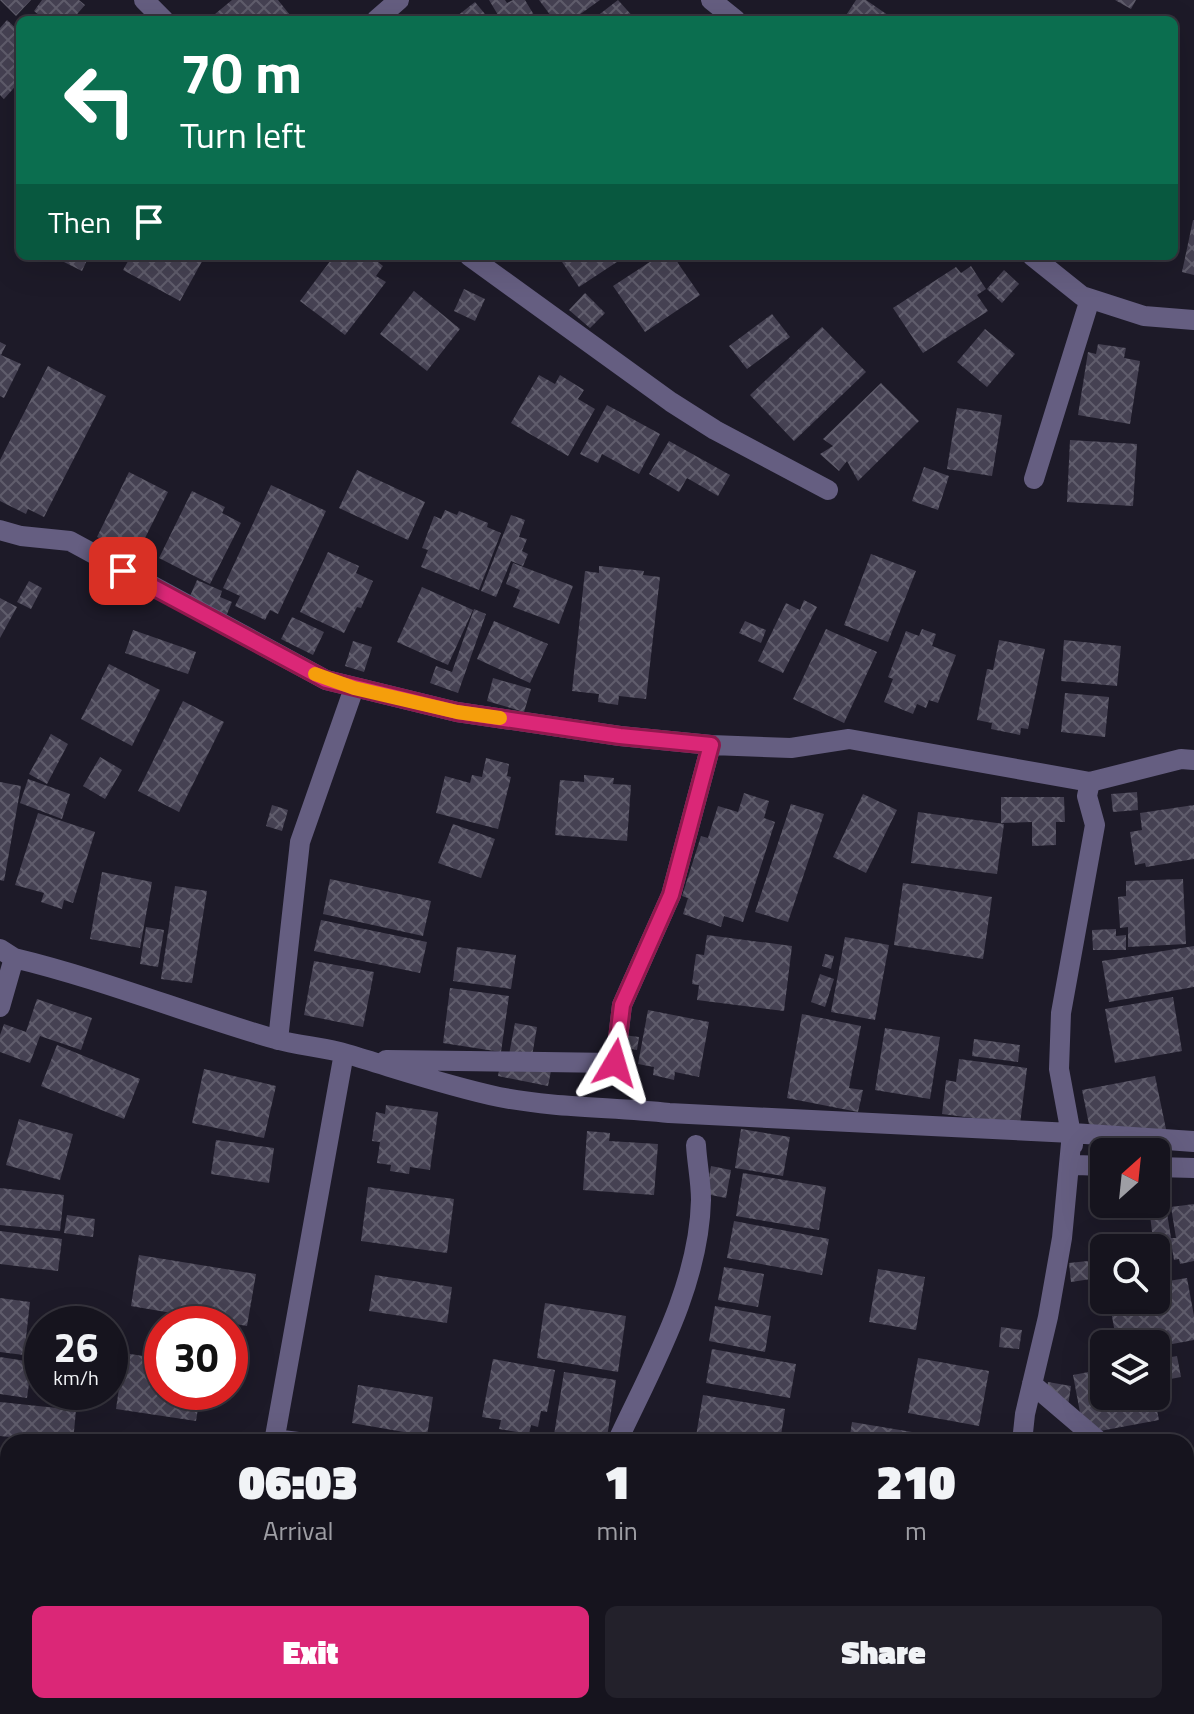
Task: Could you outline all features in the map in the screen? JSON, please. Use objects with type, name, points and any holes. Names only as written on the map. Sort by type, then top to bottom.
[{"type":"street","points":[[144,0],[160,16]]},
{"type":"street","points":[[381,16],[399,0]]},
{"type":"street","points":[[711,0],[731,16]]},
{"type":"street","points":[[475,260],[671,402],[715,430],[828,490]]},
{"type":"street","points":[[1037,260],[1082,296],[1144,316],[1194,320]]},
{"type":"street","points":[[1034,479],[1090,299]]},
{"type":"street","points":[[0,530],[21,536],[70,541],[326,680],[457,712],[620,736],[711,745],[791,748],[849,739],[1090,782],[1181,759],[1194,760]]},
{"type":"street","points":[[278,1040],[300,842],[354,688]]},
{"type":"street","points":[[366,1060],[615,1063],[622,1005],[671,895],[711,745]]},
{"type":"street","points":[[1038,1434],[1031,1366],[1058,1288],[1070,1226],[1076,1165],[1059,1069],[1061,1013],[1095,825],[1087,796],[1090,782]]},
{"type":"street","points":[[0,1007],[7,953],[278,1040],[344,1053],[436,1082],[536,1103],[607,1110],[1194,1142]]},
{"type":"street","points":[[275,1434],[344,1053]]},
{"type":"street","points":[[1023,1434],[1062,1238],[1072,1133]]},
{"type":"street","points":[[621,1434],[672,1324],[692,1257],[701,1201],[696,1145]]},
{"type":"street","points":[[1076,1165],[1090,1166]]},
{"type":"street","points":[[1170,1167],[1194,1168]]},
{"type":"street","points":[[1032,1384],[1091,1434]]},
{"type":"building","points":[[0,0],[31,0],[16,16]]},
{"type":"building","points":[[42,0],[79,0],[85,5],[75,16],[40,16],[34,11]]},
{"type":"building","points":[[232,0],[278,0],[291,16],[217,16],[215,14]]},
{"type":"building","points":[[489,0],[505,0],[507,3],[525,0],[535,16],[499,16]]},
{"type":"building","points":[[539,0],[600,0],[578,16],[551,16]]},
{"type":"building","points":[[618,0],[632,16],[597,16]]},
{"type":"building","points":[[856,0],[866,0],[889,16],[846,16]]},
{"type":"building","points":[[1115,0],[1136,0],[1131,9]]},
{"type":"building","points":[[475,2],[487,16],[457,16]]},
{"type":"building","points":[[7,20],[16,28],[16,86],[4,99],[0,95],[0,28]]},
{"type":"building","points":[[1194,220],[1194,275],[1182,272]]},
{"type":"building","points":[[60,260],[87,260],[82,271]]},
{"type":"building","points":[[129,260],[203,260],[180,301],[123,270]]},
{"type":"building","points":[[331,260],[375,260],[383,266],[376,276],[386,282],[345,335],[300,301]]},
{"type":"building","points":[[561,260],[620,260],[579,287]]},
{"type":"building","points":[[653,260],[676,260],[700,295],[645,332],[613,286]]},
{"type":"building","points":[[971,266],[986,289],[977,295],[988,311],[923,353],[893,308],[956,267],[961,273]]},
{"type":"building","points":[[1004,270],[1019,284],[1002,303],[987,289]]},
{"type":"building","points":[[464,289],[485,299],[475,321],[454,311]]},
{"type":"building","points":[[414,291],[460,329],[427,371],[380,334]]},
{"type":"building","points":[[585,293],[605,313],[590,328],[569,310]]},
{"type":"building","points":[[772,314],[790,337],[747,369],[729,346]]},
{"type":"building","points":[[822,327],[866,372],[794,441],[750,395]]},
{"type":"building","points":[[985,329],[1015,354],[987,387],[957,362]]},
{"type":"building","points":[[0,342],[6,345],[1,355],[21,364],[4,398],[0,396]]},
{"type":"building","points":[[1098,344],[1126,348],[1124,358],[1140,361],[1130,424],[1078,415],[1088,352],[1096,354]]},
{"type":"building","points":[[48,366],[106,396],[44,517],[28,509],[26,514],[0,501],[0,460]]},
{"type":"building","points":[[539,375],[555,384],[560,375],[584,390],[578,399],[595,409],[568,456],[511,423]]},
{"type":"building","points":[[881,383],[919,421],[858,481],[847,461],[839,471],[820,454],[833,446],[823,439]]},
{"type":"building","points":[[607,405],[660,434],[639,474],[602,454],[598,463],[580,454]]},
{"type":"building","points":[[957,408],[1002,415],[992,476],[947,469]]},
{"type":"building","points":[[1070,440],[1137,444],[1133,506],[1067,502]]},
{"type":"building","points":[[669,441],[730,475],[718,496],[687,478],[679,492],[649,474]]},
{"type":"building","points":[[924,467],[949,476],[938,510],[912,501]]},
{"type":"building","points":[[357,470],[425,502],[408,540],[339,508]]},
{"type":"building","points":[[129,472],[168,492],[136,556],[97,537]]},
{"type":"building","points":[[271,485],[326,511],[278,614],[270,610],[265,620],[235,606],[240,596],[223,588]]},
{"type":"building","points":[[192,491],[225,507],[222,513],[241,523],[210,584],[159,558]]},
{"type":"building","points":[[445,510],[457,515],[459,511],[488,523],[487,527],[501,533],[479,590],[421,567],[428,550],[422,548],[434,516],[441,519]]},
{"type":"building","points":[[511,515],[525,520],[519,537],[527,539],[522,551],[528,554],[523,566],[511,561],[496,597],[481,591]]},
{"type":"building","points":[[328,552],[359,566],[356,573],[373,581],[361,608],[357,607],[344,633],[300,612]]},
{"type":"building","points":[[871,554],[916,571],[888,642],[844,625]]},
{"type":"building","points":[[513,563],[573,586],[559,624],[513,607],[520,590],[506,584]]},
{"type":"building","points":[[599,566],[644,571],[643,575],[660,577],[646,699],[619,696],[618,705],[598,702],[599,694],[572,691],[585,571],[599,573]]},
{"type":"building","points":[[197,580],[222,591],[220,597],[232,602],[225,619],[187,603]]},
{"type":"building","points":[[29,581],[42,588],[31,609],[17,602]]},
{"type":"building","points":[[422,587],[473,610],[448,665],[397,642]]},
{"type":"building","points":[[0,598],[17,607],[0,638]]},
{"type":"building","points":[[804,600],[817,607],[783,673],[758,661],[786,603],[800,610]]},
{"type":"building","points":[[474,609],[486,614],[458,693],[430,683],[436,666],[452,672]]},
{"type":"building","points":[[292,617],[324,632],[313,655],[281,639]]},
{"type":"building","points":[[494,621],[548,644],[530,683],[477,659]]},
{"type":"building","points":[[745,621],[766,630],[761,643],[739,633]]},
{"type":"building","points":[[826,629],[877,652],[844,723],[793,699]]},
{"type":"building","points":[[922,629],[936,634],[932,646],[956,655],[938,703],[929,700],[926,708],[917,704],[913,714],[884,702],[893,679],[888,677],[906,631],[919,636]]},
{"type":"building","points":[[133,630],[196,652],[188,674],[125,653]]},
{"type":"building","points":[[999,640],[1045,649],[1028,729],[1021,728],[1020,735],[991,729],[992,723],[977,720],[987,669],[993,670]]},
{"type":"building","points":[[1064,640],[1121,646],[1117,686],[1061,681]]},
{"type":"building","points":[[353,641],[372,647],[364,672],[345,666]]},
{"type":"building","points":[[109,664],[160,690],[132,746],[81,719]]},
{"type":"building","points":[[493,678],[531,689],[524,712],[487,701]]},
{"type":"building","points":[[1065,693],[1109,697],[1105,737],[1061,732]]},
{"type":"building","points":[[183,701],[224,722],[179,812],[138,791]]},
{"type":"building","points":[[51,734],[68,744],[47,784],[29,774]]},
{"type":"building","points":[[100,757],[122,770],[105,799],[83,786]]},
{"type":"building","points":[[486,758],[509,764],[507,776],[511,777],[498,829],[436,813],[445,776],[470,783],[472,775],[482,777]]},
{"type":"building","points":[[584,775],[614,778],[613,784],[631,785],[627,841],[555,835],[560,780],[584,782]]},
{"type":"building","points":[[28,779],[70,794],[62,819],[20,803]]},
{"type":"building","points":[[0,782],[21,786],[4,881],[0,880]]},
{"type":"building","points":[[1137,792],[1138,810],[1113,812],[1111,794]]},
{"type":"building","points":[[744,793],[769,801],[764,818],[775,822],[743,922],[724,916],[721,927],[683,914],[688,898],[682,896],[701,836],[708,838],[718,806],[738,812]]},
{"type":"building","points":[[863,794],[897,810],[866,873],[833,857]]},
{"type":"building","points":[[1001,797],[1064,797],[1065,822],[1056,822],[1056,845],[1032,846],[1032,822],[1001,823]]},
{"type":"building","points":[[791,804],[824,814],[788,922],[755,912]]},
{"type":"building","points":[[272,805],[288,810],[282,831],[266,826]]},
{"type":"building","points":[[1194,805],[1194,859],[1146,867],[1145,863],[1135,865],[1130,832],[1142,830],[1140,813]]},
{"type":"building","points":[[918,812],[1004,824],[997,874],[911,863]]},
{"type":"building","points":[[38,813],[95,832],[73,903],[64,900],[62,909],[41,902],[44,893],[15,885]]},
{"type":"building","points":[[453,824],[495,839],[481,878],[438,863]]},
{"type":"building","points":[[102,872],[152,882],[140,948],[90,939]]},
{"type":"building","points":[[330,879],[431,901],[423,936],[323,914]]},
{"type":"building","points":[[1183,879],[1186,944],[1128,947],[1128,927],[1120,928],[1118,897],[1126,896],[1126,881]]},
{"type":"building","points":[[903,883],[992,897],[983,959],[894,945]]},
{"type":"building","points":[[175,886],[207,891],[192,983],[161,979]]},
{"type":"building","points":[[321,920],[427,942],[420,973],[314,951]]},
{"type":"building","points":[[146,927],[164,930],[158,967],[140,964]]},
{"type":"building","points":[[1116,929],[1116,936],[1126,935],[1126,950],[1093,950],[1092,930]]},
{"type":"building","points":[[707,935],[792,946],[784,1011],[697,1000],[699,985],[692,984],[696,954],[704,955]]},
{"type":"building","points":[[845,937],[889,945],[875,1020],[831,1012]]},
{"type":"building","points":[[1194,946],[1194,987],[1109,1002],[1102,961]]},
{"type":"building","points":[[457,947],[516,955],[511,989],[453,981]]},
{"type":"building","points":[[825,954],[834,956],[831,969],[822,966]]},
{"type":"building","points":[[314,961],[374,972],[363,1027],[304,1015]]},
{"type":"building","points":[[820,974],[834,979],[825,1007],[811,1002]]},
{"type":"building","points":[[450,988],[509,996],[501,1052],[443,1043]]},
{"type":"building","points":[[1173,997],[1182,1051],[1115,1063],[1105,1009]]},
{"type":"building","points":[[37,999],[92,1018],[81,1050],[40,1036],[30,1063],[0,1052],[0,1035],[4,1024],[26,1032]]},
{"type":"building","points":[[648,1010],[709,1022],[699,1077],[675,1072],[674,1080],[653,1075],[654,1067],[638,1064]]},
{"type":"building","points":[[802,1014],[861,1026],[849,1088],[863,1090],[858,1112],[787,1098]]},
{"type":"building","points":[[515,1023],[537,1027],[531,1062],[552,1066],[548,1086],[498,1076],[501,1059],[508,1060]]},
{"type":"building","points":[[885,1028],[940,1037],[930,1099],[875,1090]]},
{"type":"building","points":[[623,1035],[639,1037],[637,1050],[621,1047]]},
{"type":"building","points":[[974,1039],[1020,1045],[1018,1062],[972,1056]]},
{"type":"building","points":[[57,1045],[140,1079],[124,1119],[41,1086]]},
{"type":"building","points":[[959,1059],[1027,1068],[1020,1124],[942,1114],[946,1080],[956,1082]]},
{"type":"building","points":[[204,1069],[276,1086],[264,1138],[192,1123]]},
{"type":"building","points":[[1155,1076],[1167,1134],[1148,1138],[1092,1138],[1082,1090]]},
{"type":"building","points":[[386,1105],[438,1112],[430,1170],[410,1167],[409,1174],[390,1171],[391,1165],[377,1163],[380,1142],[372,1141],[376,1112],[385,1114]]},
{"type":"building","points":[[19,1119],[73,1134],[60,1180],[6,1165]]},
{"type":"building","points":[[741,1129],[790,1137],[783,1176],[735,1168]]},
{"type":"building","points":[[587,1131],[610,1133],[609,1141],[658,1144],[654,1195],[583,1190]]},
{"type":"building","points":[[216,1140],[274,1148],[269,1183],[211,1174]]},
{"type":"building","points":[[711,1166],[731,1170],[726,1198],[706,1194]]},
{"type":"building","points":[[743,1173],[826,1187],[819,1230],[736,1216]]},
{"type":"building","points":[[368,1187],[454,1199],[447,1253],[361,1241]]},
{"type":"building","points":[[0,1188],[64,1195],[60,1231],[0,1225]]},
{"type":"building","points":[[1194,1204],[1194,1261],[1180,1264],[1179,1259],[1174,1260],[1170,1248],[1170,1234],[1152,1234],[1150,1218],[1168,1218],[1171,1238],[1176,1238],[1171,1207]]},
{"type":"building","points":[[67,1215],[95,1219],[93,1237],[64,1233]]},
{"type":"building","points":[[734,1221],[829,1239],[822,1275],[727,1258]]},
{"type":"building","points":[[0,1231],[62,1239],[58,1271],[0,1264]]},
{"type":"building","points":[[139,1255],[256,1274],[248,1320],[248,1306],[131,1306]]},
{"type":"building","points":[[1088,1261],[1090,1279],[1071,1282],[1069,1263]]},
{"type":"building","points":[[724,1267],[764,1274],[758,1307],[718,1300]]},
{"type":"building","points":[[878,1269],[925,1277],[916,1330],[869,1322]]},
{"type":"building","points":[[375,1275],[452,1287],[447,1323],[369,1311]]},
{"type":"building","points":[[1187,1278],[1194,1316],[1194,1340],[1170,1344],[1170,1330],[1114,1330],[1112,1314],[1170,1314],[1170,1281]]},
{"type":"building","points":[[0,1298],[30,1302],[30,1306],[24,1306],[24,1355],[0,1352]]},
{"type":"building","points":[[545,1303],[626,1316],[618,1372],[537,1358]]},
{"type":"building","points":[[715,1306],[771,1316],[765,1352],[709,1341]]},
{"type":"building","points":[[1001,1327],[1022,1330],[1019,1349],[999,1347]]},
{"type":"building","points":[[712,1349],[796,1364],[790,1398],[706,1383]]},
{"type":"building","points":[[128,1354],[144,1356],[144,1410],[198,1410],[196,1421],[123,1410],[128,1410]]},
{"type":"building","points":[[1177,1356],[1181,1377],[1170,1379],[1170,1357]]},
{"type":"building","points":[[0,1357],[24,1361],[24,1398],[0,1394]]},
{"type":"building","points":[[918,1358],[989,1371],[979,1426],[908,1413]]},
{"type":"building","points":[[493,1359],[555,1370],[547,1412],[541,1411],[538,1427],[531,1425],[529,1434],[499,1429],[501,1420],[482,1417]]},
{"type":"building","points":[[564,1372],[616,1380],[607,1434],[554,1434]]},
{"type":"building","points":[[1090,1372],[1090,1410],[1157,1410],[1159,1420],[1084,1434],[1073,1375]]},
{"type":"building","points":[[1048,1382],[1071,1386],[1068,1406],[1045,1401]]},
{"type":"building","points":[[358,1385],[433,1397],[427,1434],[352,1423]]},
{"type":"building","points":[[703,1395],[785,1409],[781,1434],[696,1434]]},
{"type":"building","points":[[0,1402],[24,1405],[24,1410],[76,1410],[74,1434],[0,1434]]},
{"type":"building","points":[[852,1422],[924,1434],[850,1434]]},
{"type":"slow traffic","points":[[315,674],[354,688],[457,712],[500,718]]},
{"type":"route","points":[[123,571],[326,680],[457,712],[620,736],[711,745],[671,895],[622,1005],[615,1063]]}]
